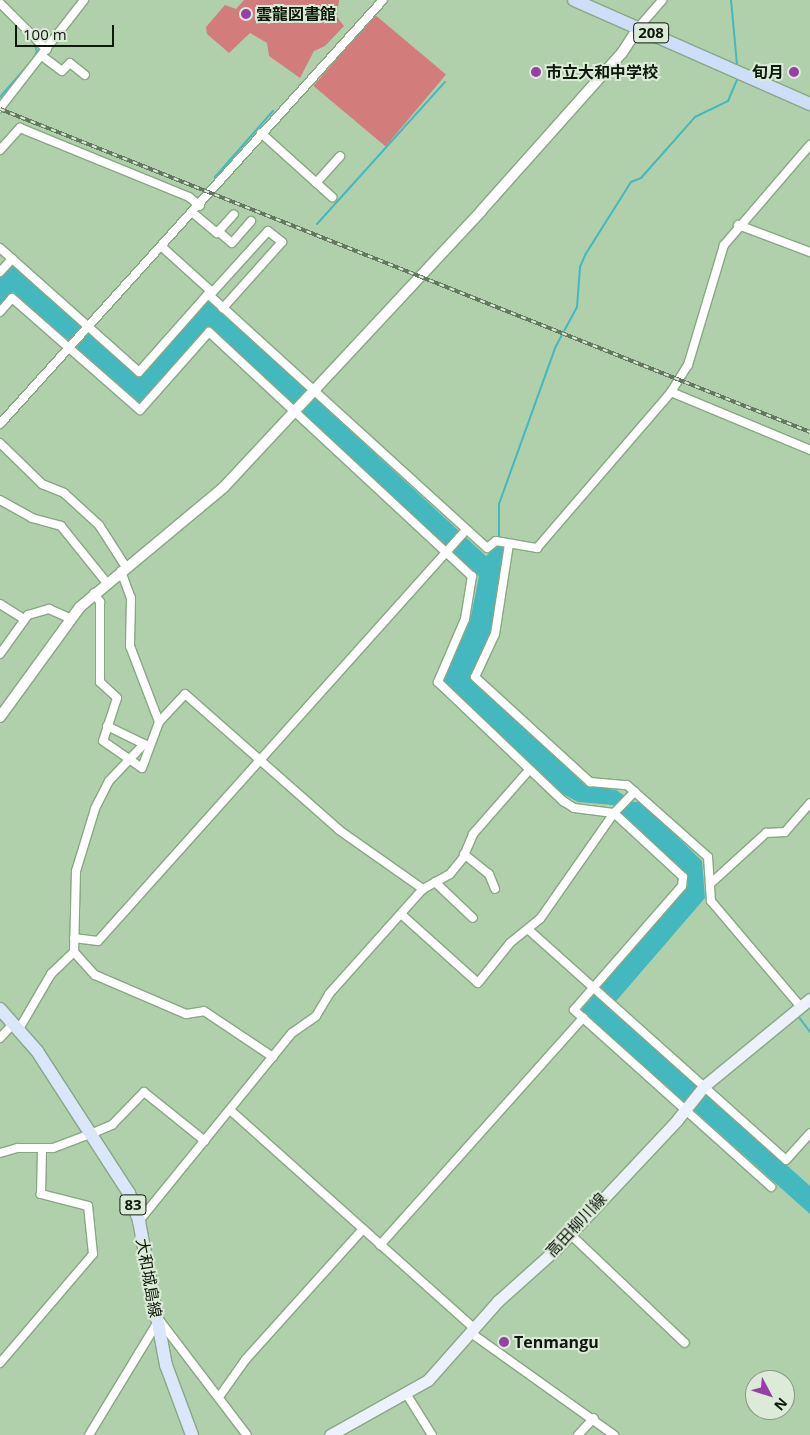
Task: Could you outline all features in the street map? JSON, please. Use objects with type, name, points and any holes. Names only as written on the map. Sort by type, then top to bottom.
[{"type":"highway","name":"208","points":[[574,0],[810,104]]},
{"type":"main road","name":"高田柳川線","points":[[330,1435],[407,1395],[428,1380],[473,1331],[570,1234],[687,1109],[703,1088],[810,999]]},
{"type":"main road","name":"大和城島線","points":[[0,1009],[16,1026],[93,1133],[122,1179],[139,1221],[157,1319],[173,1390],[192,1435]]},
{"type":"street","points":[[0,108],[84,0]]},
{"type":"street","points":[[0,424],[86,325],[200,206],[261,134],[383,0]]},
{"type":"street","points":[[0,717],[71,619],[94,593],[205,506],[481,212],[622,52],[638,28],[662,0]]},
{"type":"street","points":[[0,3],[62,71],[70,62],[85,75]]},
{"type":"street","points":[[0,150],[20,128],[189,197],[200,206]]},
{"type":"street","points":[[261,134],[332,197]]},
{"type":"street","points":[[161,246],[312,390],[487,548],[496,541],[536,548],[671,392],[688,365],[724,245],[738,225],[810,145]]},
{"type":"street","points":[[316,183],[340,156]]},
{"type":"street","points":[[193,213],[232,243],[251,221]]},
{"type":"street","points":[[218,231],[234,214]]},
{"type":"street","points":[[738,225],[810,252]]},
{"type":"street","points":[[0,248],[139,372],[268,231],[282,242],[224,308]]},
{"type":"street","points":[[0,272],[12,259]]},
{"type":"street","points":[[0,312],[12,298],[69,344],[140,410],[209,332],[446,551],[473,581],[464,619],[438,682],[530,770],[574,808],[614,813],[683,877],[682,886],[592,986],[574,1010],[687,1109],[771,1187]]},
{"type":"street","points":[[671,392],[810,450]]},
{"type":"street","points":[[0,443],[42,484],[64,493],[99,526],[123,569],[130,598],[130,646],[159,722]]},
{"type":"street","points":[[0,500],[32,518],[61,526],[106,582]]},
{"type":"street","points":[[74,938],[98,941],[466,530]]},
{"type":"street","points":[[509,544],[496,634],[475,677],[590,782],[627,785],[708,857],[711,901],[801,1007]]},
{"type":"street","points":[[94,593],[100,602],[100,682],[117,698],[102,741],[142,768],[147,746],[159,722],[185,694],[339,830],[423,890]]},
{"type":"street","points":[[0,604],[22,618]]},
{"type":"street","points":[[0,654],[22,618],[49,609],[71,619]]},
{"type":"street","points":[[107,726],[147,746]]},
{"type":"street","points":[[147,746],[109,781],[95,809],[76,871],[74,952],[95,975],[186,1014],[204,1011],[273,1057]]},
{"type":"street","points":[[139,1221],[292,1033],[316,1016],[329,994],[423,890],[450,874],[464,854],[473,834],[530,770]]},
{"type":"street","points":[[401,914],[478,983],[510,943],[530,931],[614,813],[636,792]]},
{"type":"street","points":[[710,884],[766,833],[784,832],[810,803]]},
{"type":"street","points":[[464,854],[489,874],[495,889]]},
{"type":"street","points":[[435,882],[472,918]]},
{"type":"street","points":[[530,931],[703,1088],[786,1160],[810,1133]]},
{"type":"street","points":[[0,1038],[16,1026],[51,974],[74,952]]},
{"type":"street","points":[[380,1245],[583,1018]]},
{"type":"street","points":[[0,1153],[18,1148],[42,1150],[112,1125],[144,1092],[205,1141]]},
{"type":"street","points":[[230,1110],[380,1245],[493,1352],[594,1418],[614,1435]]},
{"type":"street","points":[[0,1363],[93,1254],[88,1206],[41,1194],[42,1150]]},
{"type":"street","points":[[219,1397],[246,1359],[362,1229]]},
{"type":"street","points":[[570,1234],[684,1343]]},
{"type":"street","points":[[89,1435],[157,1319],[248,1435]]},
{"type":"street","points":[[407,1395],[432,1435]]},
{"type":"street","points":[[578,1435],[594,1418]]},
{"type":"shaded area","points":[[244,0],[339,0],[337,17],[344,26],[325,46],[314,51],[300,78],[269,56],[267,43],[250,33],[229,53],[207,34],[206,27],[225,5],[236,9]]},
{"type":"shaded area","points":[[374,14],[446,74],[386,146],[314,86]]},
{"type":"water","points":[[13,263],[138,375],[208,299],[486,556],[496,547],[506,547],[491,633],[471,676],[585,785],[616,790],[634,802],[642,802],[702,861],[705,898],[611,1007],[810,1186],[810,1214],[581,1010],[688,885],[687,876],[613,805],[578,802],[563,794],[443,682],[470,621],[479,576],[209,329],[141,404],[13,292],[0,306],[0,277]]},
{"type":"waterway","points":[[731,0],[737,65]]},
{"type":"waterway","points":[[0,97],[34,58],[37,51],[33,41]]},
{"type":"waterway","points":[[499,539],[499,504],[556,346],[577,307],[580,267],[585,255],[631,182],[641,178],[695,117],[728,101],[738,77]]},
{"type":"waterway","points":[[317,224],[445,82]]},
{"type":"waterway","points":[[215,177],[273,111]]},
{"type":"waterway","points":[[714,899],[796,996]]},
{"type":"waterway","points":[[798,1016],[810,1032]]},
{"type":"railway","points":[[0,109],[810,432]]},
{"type":"place","name":"雲龍図書館","points":[[246,14]]},
{"type":"place","name":"市立大和中学校","points":[[536,72]]},
{"type":"place","name":"旬月","points":[[794,72]]},
{"type":"place","name":"Tenmangu","points":[[504,1342]]}]
